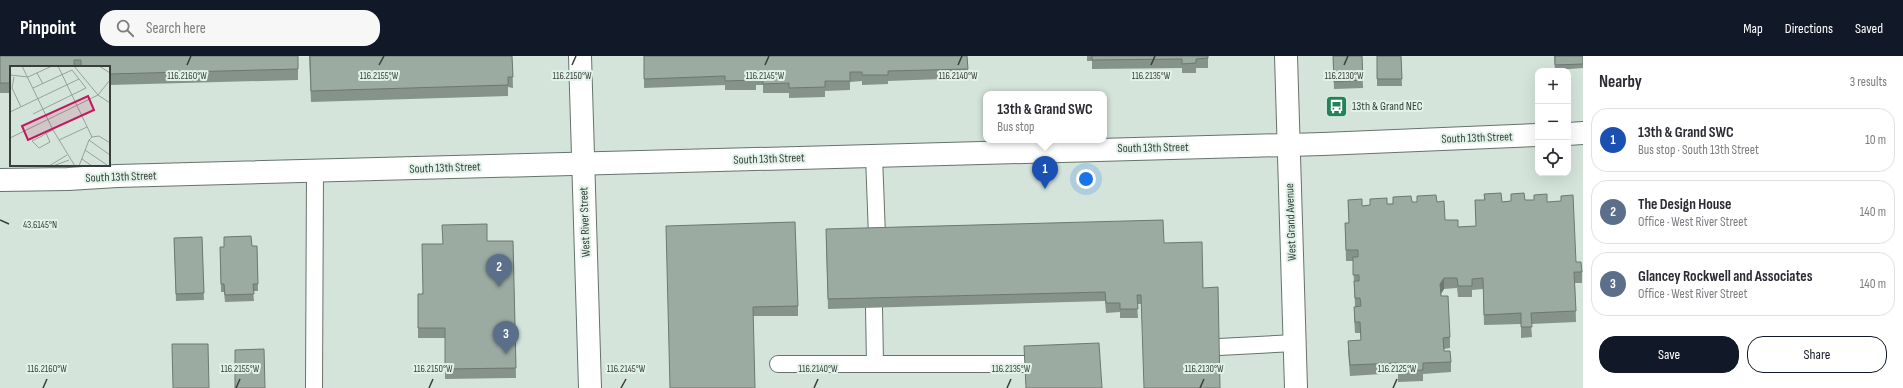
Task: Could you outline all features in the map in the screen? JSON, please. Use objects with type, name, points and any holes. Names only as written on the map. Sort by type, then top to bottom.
[{"type":"street","name":"West River Street","points":[[580,56],[590,388]]},
{"type":"street","name":"West Grand Avenue","points":[[1286,56],[1296,388]]},
{"type":"street","points":[[1571,134],[1583,133]]},
{"type":"street","name":"South 13th Street","points":[[0,180],[1288,145],[1535,135]]},
{"type":"lane","points":[[874,156],[877,236]]},
{"type":"lane","points":[[314,388],[315,172]]},
{"type":"lane","points":[[874,307],[875,364]]},
{"type":"lane","points":[[1219,347],[1295,343]]},
{"type":"lane","points":[[778,364],[1024,364]]},
{"type":"building","points":[[0,56],[298,56],[298,69],[110,74],[110,66],[81,66],[81,60],[74,60],[74,66],[10,66],[10,83],[0,83]]},
{"type":"building","points":[[310,56],[512,56],[513,77],[508,77],[508,85],[311,91]]},
{"type":"building","points":[[644,56],[967,56],[968,69],[888,71],[888,75],[862,75],[862,72],[850,72],[850,81],[825,81],[825,87],[789,88],[789,83],[763,84],[763,76],[756,76],[756,80],[725,81],[725,76],[644,79]]},
{"type":"building","points":[[1092,56],[1208,56],[1208,58],[1196,59],[1196,63],[1182,64],[1182,59],[1092,60]]},
{"type":"building","points":[[1333,56],[1362,56],[1363,80],[1334,82]]},
{"type":"building","points":[[1377,56],[1401,56],[1402,79],[1377,79]]},
{"type":"building","points":[[1555,56],[1583,56],[1583,64],[1555,65]]},
{"type":"building","points":[[1501,193],[1502,202],[1511,201],[1511,194],[1524,193],[1525,200],[1534,200],[1534,195],[1547,194],[1547,202],[1561,201],[1561,196],[1573,195],[1576,262],[1581,262],[1582,272],[1574,272],[1576,311],[1531,313],[1532,327],[1521,327],[1521,313],[1484,315],[1483,278],[1472,279],[1472,286],[1458,286],[1457,278],[1444,278],[1440,284],[1441,296],[1448,296],[1450,337],[1443,338],[1444,351],[1450,351],[1451,362],[1423,363],[1423,370],[1398,371],[1398,363],[1350,365],[1348,341],[1361,340],[1360,322],[1355,322],[1354,307],[1361,306],[1360,298],[1355,298],[1354,281],[1359,281],[1359,275],[1353,275],[1353,257],[1358,257],[1358,250],[1346,250],[1345,223],[1349,223],[1348,200],[1362,199],[1362,206],[1370,205],[1370,199],[1387,198],[1387,204],[1393,204],[1393,197],[1411,196],[1412,202],[1417,202],[1417,196],[1436,195],[1437,202],[1444,201],[1445,220],[1458,220],[1458,227],[1476,226],[1475,200],[1485,200],[1484,194]]},
{"type":"building","points":[[1163,220],[1164,243],[1202,242],[1203,288],[1218,287],[1220,388],[1144,388],[1141,295],[1137,295],[1138,309],[1120,309],[1120,303],[1106,303],[1105,292],[828,299],[826,229]]},
{"type":"building","points":[[795,222],[798,306],[753,307],[755,388],[670,388],[666,226]]},
{"type":"building","points":[[487,224],[487,241],[513,241],[516,368],[445,369],[445,328],[418,328],[418,294],[423,294],[422,244],[443,244],[442,225]]},
{"type":"building","points":[[251,236],[252,246],[257,246],[258,284],[253,284],[254,294],[225,295],[224,284],[221,284],[220,247],[224,247],[224,237]]},
{"type":"building","points":[[202,237],[204,293],[176,294],[174,238]]},
{"type":"building","points":[[1099,343],[1102,388],[1026,388],[1024,346]]},
{"type":"building","points":[[172,344],[208,344],[209,388],[173,388]]},
{"type":"building","points":[[264,349],[265,388],[235,388],[235,350]]},
{"type":"place","name":"13th & Grand NEC","points":[[1337,106]]},
{"type":"place","name":"13th & Grand SWC","points":[[1045,189]]},
{"type":"place","name":"The Design House","points":[[499,287]]},
{"type":"place","name":"Glancey Rockwell and Associates","points":[[506,354]]}]
